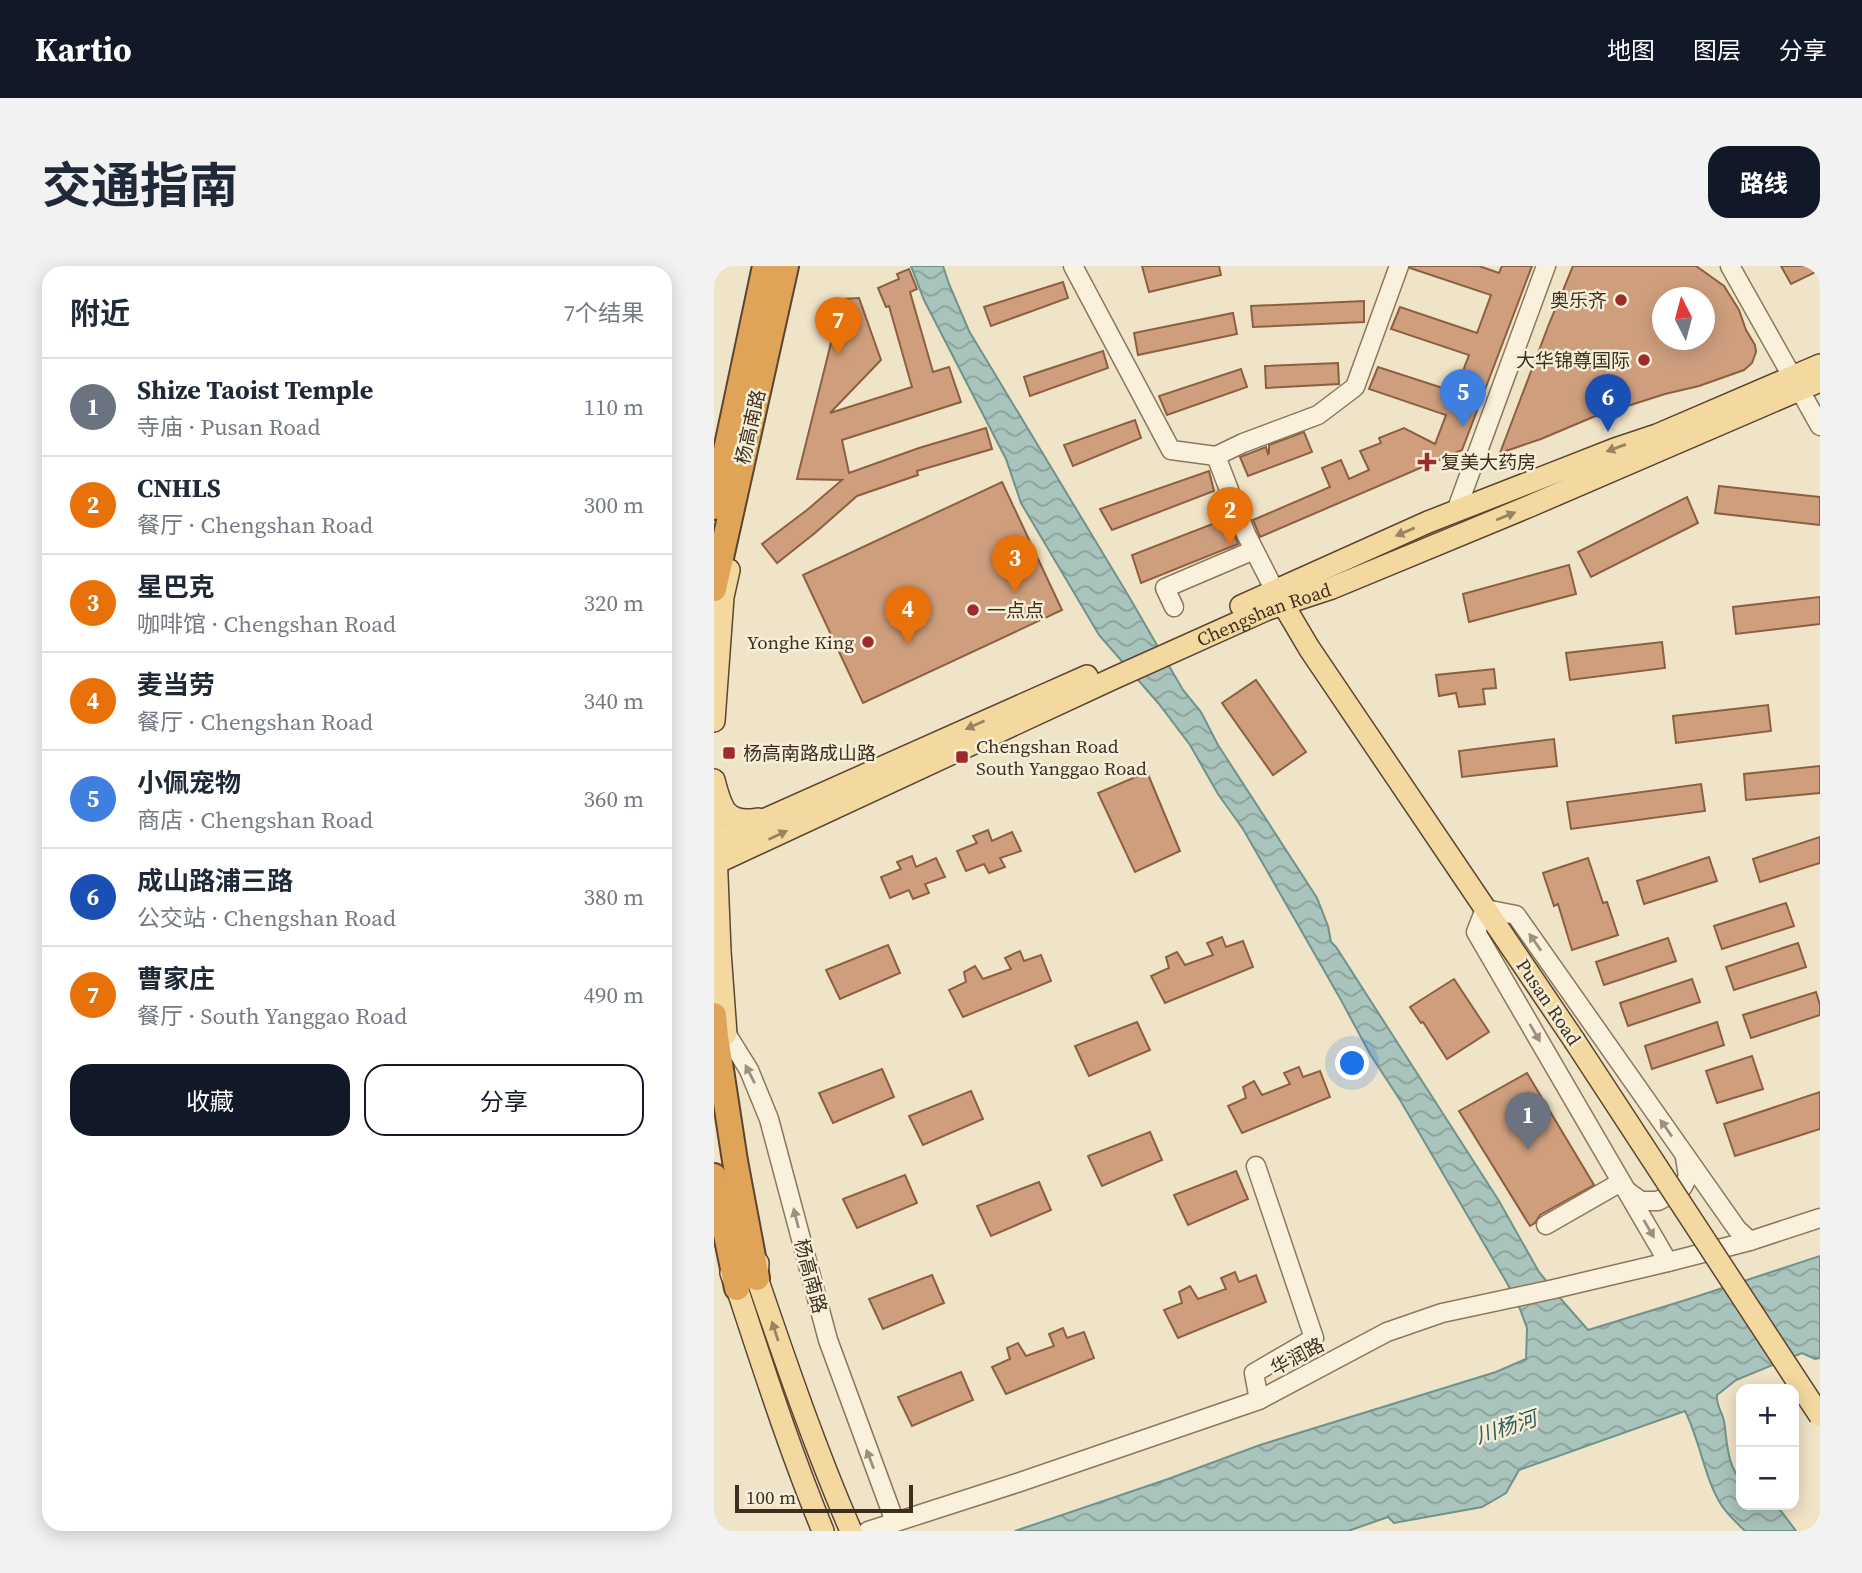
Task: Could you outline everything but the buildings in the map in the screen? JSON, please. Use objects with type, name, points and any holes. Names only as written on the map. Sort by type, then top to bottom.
[{"type":"highway","name":"杨高南路","points":[[714,507],[765,266]]},
{"type":"highway","name":"杨高南路","points":[[714,589],[786,266]]},
{"type":"highway","points":[[720,1024],[716,1037],[735,1161],[747,1283]]},
{"type":"highway","points":[[714,1176],[747,1283]]},
{"type":"main road","points":[[714,471],[758,266]]},
{"type":"main road","points":[[714,721],[723,597],[794,266]]},
{"type":"main road","name":"Chengshan Road","points":[[1279,598],[1332,588],[1530,506],[1662,448],[1797,384],[1820,365]]},
{"type":"main road","name":"Chengshan Road","points":[[714,842],[1279,598],[1333,563],[1456,511],[1615,449],[1797,384],[1820,381]]},
{"type":"main road","name":"Pusan Road","points":[[1279,598],[1309,648],[1574,1040],[1820,1416]]},
{"type":"main road","name":"Chengshan Road","points":[[715,864],[1109,673]]},
{"type":"main road","points":[[714,780],[723,811],[733,818],[752,820],[770,817]]},
{"type":"main road","points":[[714,802],[720,1024],[759,1245],[747,1283],[770,1391],[823,1531]]},
{"type":"main road","points":[[714,1224],[721,1250],[747,1283],[793,1384],[850,1531]]},
{"type":"street","points":[[1073,266],[1171,450],[1216,456],[1318,415],[1355,387],[1399,266]]},
{"type":"street","points":[[1456,511],[1546,266]]},
{"type":"street","points":[[1730,266],[1820,426]]},
{"type":"street","points":[[1216,456],[1237,513],[1279,598]]},
{"type":"street","points":[[1174,607],[1165,587],[1254,550]]},
{"type":"street","points":[[1668,1262],[1476,933],[1485,909],[1516,915],[1737,1228],[1751,1241]]},
{"type":"street","name":"杨高南路","points":[[720,1024],[749,1070],[769,1119],[828,1340],[895,1522]]},
{"type":"street","points":[[1624,1186],[1641,1201],[1658,1201],[1682,1188],[1688,1177],[1684,1154]]},
{"type":"street","points":[[1256,1166],[1314,1338],[1254,1373],[1259,1400]]},
{"type":"street","points":[[1546,1225],[1624,1186]]},
{"type":"street","name":"华润路","points":[[868,1531],[1259,1400],[1387,1332],[1442,1313],[1668,1262],[1751,1241],[1820,1218]]},
{"type":"water","name":"川杨河","points":[[911,266],[943,266],[969,331],[1183,690],[1201,712],[1218,745],[1317,898],[1331,942],[1499,1201],[1539,1272],[1588,1330],[1820,1256],[1820,1358],[1815,1359],[1802,1353],[1736,1380],[1717,1395],[1730,1460],[1736,1474],[1736,1510],[1780,1510],[1796,1531],[1745,1531],[1730,1516],[1711,1485],[1685,1411],[1519,1470],[1506,1493],[1482,1507],[1394,1523],[1388,1517],[1348,1531],[1015,1531],[1260,1445],[1496,1372],[1526,1359],[1527,1328],[1507,1283],[1400,1100],[1370,1054],[1243,829],[1218,794],[1190,745],[1159,704],[1099,635],[1021,503],[1006,459],[924,300]]},
{"type":"place","name":"奥乐齐","points":[[1621,300]]},
{"type":"place","name":"曹家庄","points":[[838,355]]},
{"type":"place","name":"大华锦尊国际","points":[[1644,360]]},
{"type":"place","name":"小佩宠物","points":[[1463,427]]},
{"type":"place","name":"成山路浦三路","points":[[1608,432]]},
{"type":"place","name":"复美大药房","points":[[1427,462]]},
{"type":"place","name":"CNHLS","points":[[1230,545]]},
{"type":"place","name":"星巴克","points":[[1015,593]]},
{"type":"place","name":"一点点","points":[[973,610]]},
{"type":"place","name":"Yonghe King","points":[[868,642]]},
{"type":"place","name":"麦当劳","points":[[908,644]]},
{"type":"place","name":"杨高南路成山路","points":[[729,753]]},
{"type":"place","name":"Chengshan Road South Yanggao Road","points":[[962,757]]},
{"type":"place","name":"Shize Taoist Temple","points":[[1528,1150]]}]
